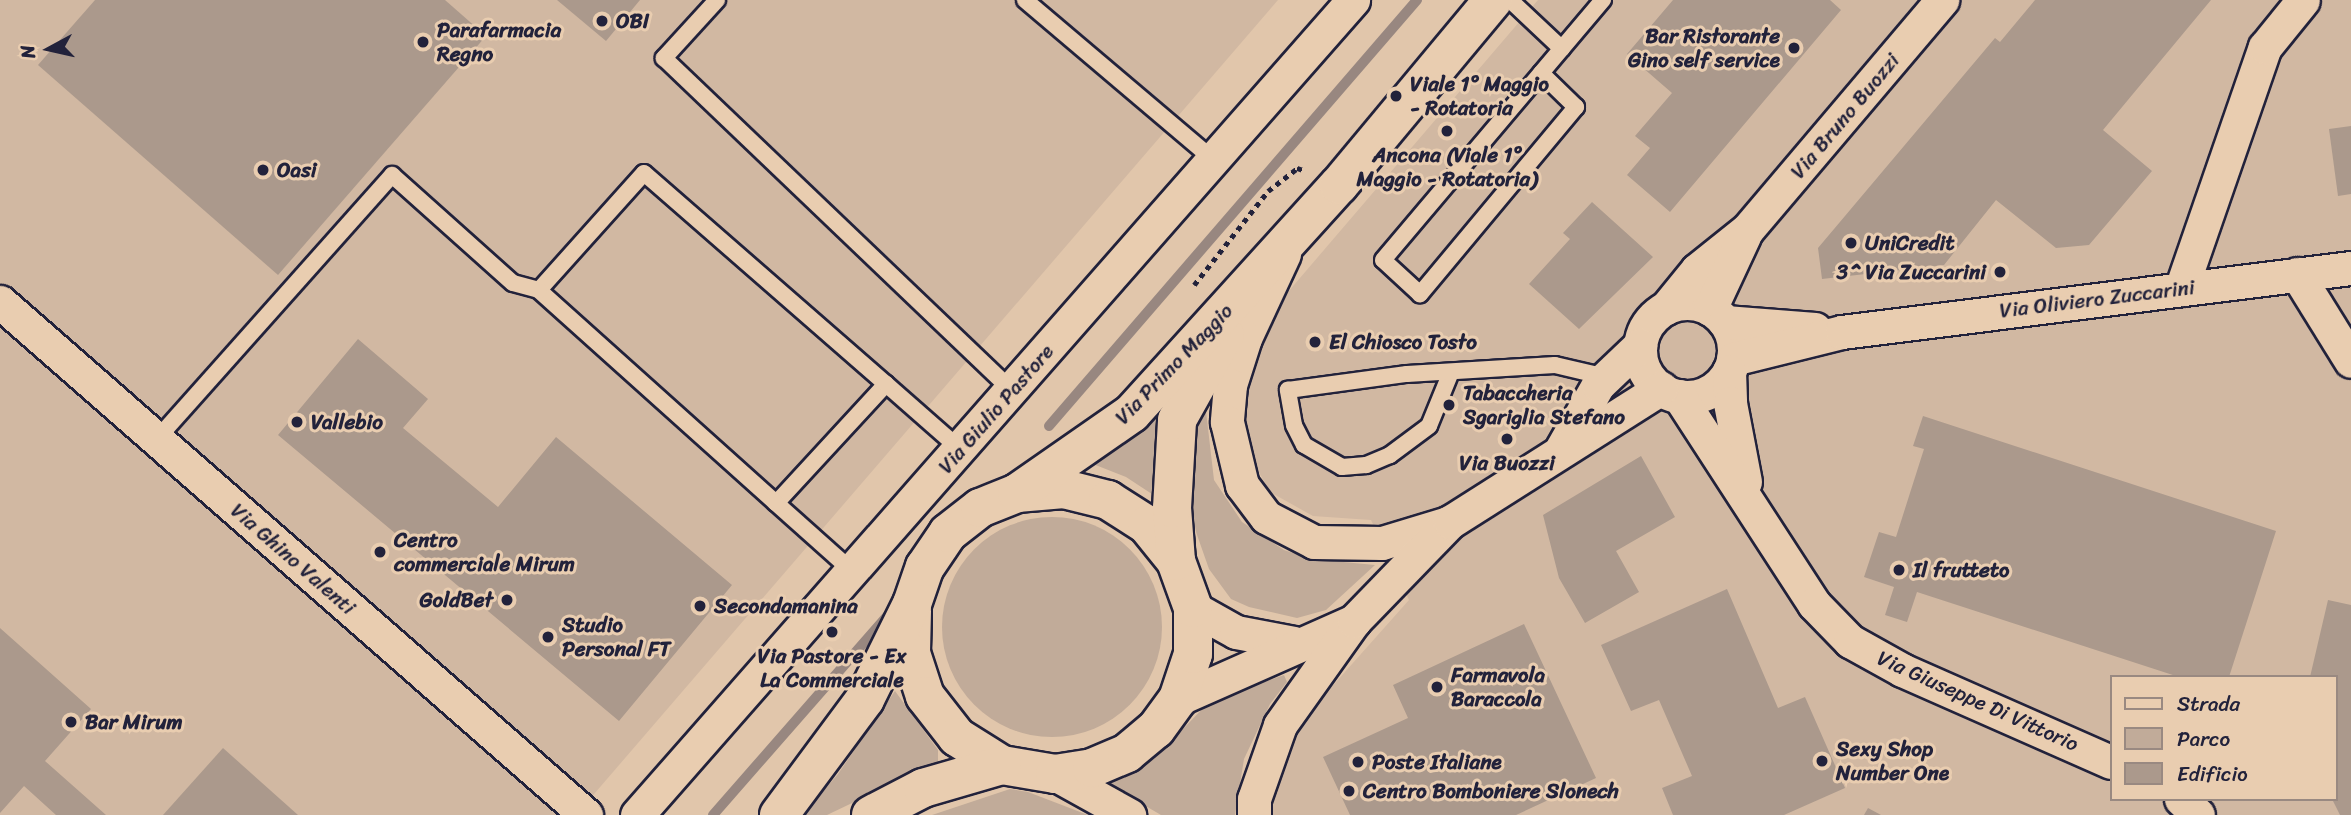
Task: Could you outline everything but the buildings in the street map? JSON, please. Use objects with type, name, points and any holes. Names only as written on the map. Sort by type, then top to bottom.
[{"type":"main road","name":"Via Primo Maggio","points":[[779,815],[865,699],[912,604],[925,567],[948,533],[980,508],[1017,493],[1132,414],[1339,185],[1493,0]]},
{"type":"main road","name":"Via Primo Maggio","points":[[912,604],[911,653],[925,696],[957,737],[1002,765],[1055,774],[1092,768],[1127,753],[1156,729],[1178,699],[1193,654],[1193,608],[1176,561],[1171,468],[1177,420],[1256,277]]},
{"type":"main road","name":"Via Primo Maggio","points":[[1017,493],[1064,489],[1108,500],[1147,525],[1176,561]]},
{"type":"main road","name":"Via Primo Maggio","points":[[871,815],[923,788],[1002,765]]},
{"type":"street","name":"Via Giulio Pastore","points":[[637,815],[1215,161],[1353,0]]},
{"type":"street","name":"Via Bruno Buozzi","points":[[1561,448],[1606,377],[1640,345],[1647,326],[1666,308],[1697,270],[1746,230],[1942,0]]},
{"type":"street","points":[[2181,289],[2265,47],[2291,10],[2303,0]]},
{"type":"street","name":"Via Bruno Buozzi","points":[[1718,316],[1746,230]]},
{"type":"street","name":"Via Primo Maggio","points":[[1290,240],[1245,338],[1230,385],[1227,422],[1242,485],[1266,517],[1314,542],[1382,543],[1450,522]]},
{"type":"street","name":"Via Oliviero Zuccarini","points":[[1731,365],[1842,332],[2351,268]]},
{"type":"street","points":[[2297,274],[2351,361]]},
{"type":"street","name":"Via Ghino Valenti","points":[[0,302],[586,815]]},
{"type":"street","points":[[1666,308],[1684,303],[1718,316],[1734,346],[1731,365]]},
{"type":"street","name":"Via Oliviero Zuccarini","points":[[1718,316],[1842,332]]},
{"type":"street","points":[[1640,345],[1648,375],[1670,392]]},
{"type":"street","name":"Via Bruno Buozzi","points":[[1450,522],[1561,448],[1670,392],[1710,391],[1731,365]]},
{"type":"street","name":"Via Giuseppe Di Vittorio","points":[[1731,365],[1731,414],[1749,502]]},
{"type":"street","name":"Via Giuseppe Di Vittorio","points":[[1670,392],[1749,502],[1814,604],[1850,640],[1902,670],[2110,762]]},
{"type":"street","name":"Via Primo Maggio","points":[[1254,807],[1280,725],[1354,621],[1450,522]]},
{"type":"street","points":[[1193,608],[1236,632],[1294,643]]},
{"type":"street","name":"Via Primo Maggio","points":[[1178,699],[1294,643],[1354,621]]},
{"type":"street","name":"Via Primo Maggio","points":[[1055,774],[1129,815]]},
{"type":"street","points":[[2183,801],[2198,815]]},
{"type":"lane","points":[[717,0],[663,58],[1012,390]]},
{"type":"lane","points":[[1025,0],[1215,161]]},
{"type":"lane","points":[[1510,0],[1562,49]]},
{"type":"lane","points":[[1541,73],[1576,107],[1420,293],[1383,260],[1602,0]]},
{"type":"lane","points":[[539,290],[644,173],[960,449]]},
{"type":"lane","points":[[156,440],[393,175],[513,283],[539,290],[852,571]]},
{"type":"lane","points":[[1451,372],[1429,426],[1390,455],[1366,465],[1342,467],[1304,445],[1294,425],[1288,390],[1451,372],[1555,365],[1606,377]]},
{"type":"lane","points":[[776,503],[886,384]]},
{"type":"path","points":[[1189,292],[1268,191],[1297,168],[1339,185]]},
{"type":"shaded area","points":[[0,0],[1278,0],[576,815],[0,815]]},
{"type":"shaded area","points":[[1538,0],[2351,0],[2351,815],[1272,815],[1275,780],[1296,727],[1409,600],[1371,520],[1313,516],[1270,492],[1241,440],[1246,377],[1270,313]]},
{"type":"green space","points":[[1204,394],[1214,480],[1242,522],[1284,550],[1311,559],[1375,565],[1326,610],[1297,618],[1249,607],[1231,599],[1209,569],[1196,532],[1187,480],[1187,450]]},
{"type":"green space","points":[[1166,395],[1158,498],[1126,477],[1093,464]]},
{"type":"green space","points":[[1041,517],[1063,517],[1094,525],[1113,535],[1130,549],[1144,566],[1154,585],[1160,605],[1160,649],[1154,669],[1144,688],[1130,705],[1113,719],[1094,729],[1063,737],[1041,737],[1000,724],[982,712],[967,697],[950,669],[942,638],[942,616],[955,575],[967,557],[982,542],[1010,525]]},
{"type":"green space","points":[[1284,675],[1287,682],[1270,704],[1244,759],[1235,815],[1161,815],[1108,784],[1154,759],[1210,701]]},
{"type":"green space","points":[[895,691],[938,750],[938,762],[827,815],[803,815],[838,774]]},
{"type":"green space","points":[[1010,789],[1028,792],[1088,815],[932,815]]},
{"type":"waterway","points":[[1049,426],[1417,0]]},
{"type":"waterway","points":[[713,815],[891,612]]},
{"type":"place","name":"OBI","points":[[602,21]]},
{"type":"place","name":"Parafarmacia Regno","points":[[423,42]]},
{"type":"place","name":"Bar Ristorante Gino self service","points":[[1794,48]]},
{"type":"place","name":"Viale 1° Maggio - Rotatoria","points":[[1396,96]]},
{"type":"place","name":"Ancona (Viale 1° Maggio - Rotatoria)","points":[[1447,131]]},
{"type":"place","name":"Oasi","points":[[263,170]]},
{"type":"place","name":"UniCredit","points":[[1851,243]]},
{"type":"place","name":"3^ Via Zuccarini","points":[[2000,272]]},
{"type":"place","name":"El Chiosco Tosto","points":[[1315,342]]},
{"type":"place","name":"Tabaccheria Sgariglia Stefano","points":[[1449,405]]},
{"type":"place","name":"Vallebio","points":[[297,422]]},
{"type":"place","name":"Via Buozzi","points":[[1507,439]]},
{"type":"place","name":"Centro commerciale Mirum","points":[[380,552]]},
{"type":"place","name":"Il frutteto","points":[[1899,570]]},
{"type":"place","name":"GoldBet","points":[[507,600]]},
{"type":"place","name":"Secondamanina","points":[[700,606]]},
{"type":"place","name":"Via Pastore - Ex La Commerciale","points":[[832,632]]},
{"type":"place","name":"Studio Personal FT","points":[[548,637]]},
{"type":"place","name":"Farmavola Baraccola","points":[[1437,687]]},
{"type":"place","name":"Bar Mirum","points":[[71,722]]},
{"type":"place","name":"Sexy Shop Number One","points":[[1822,761]]},
{"type":"place","name":"Poste Italiane","points":[[1358,762]]},
{"type":"place","name":"Centro Bomboniere Slonech","points":[[1349,791]]}]
